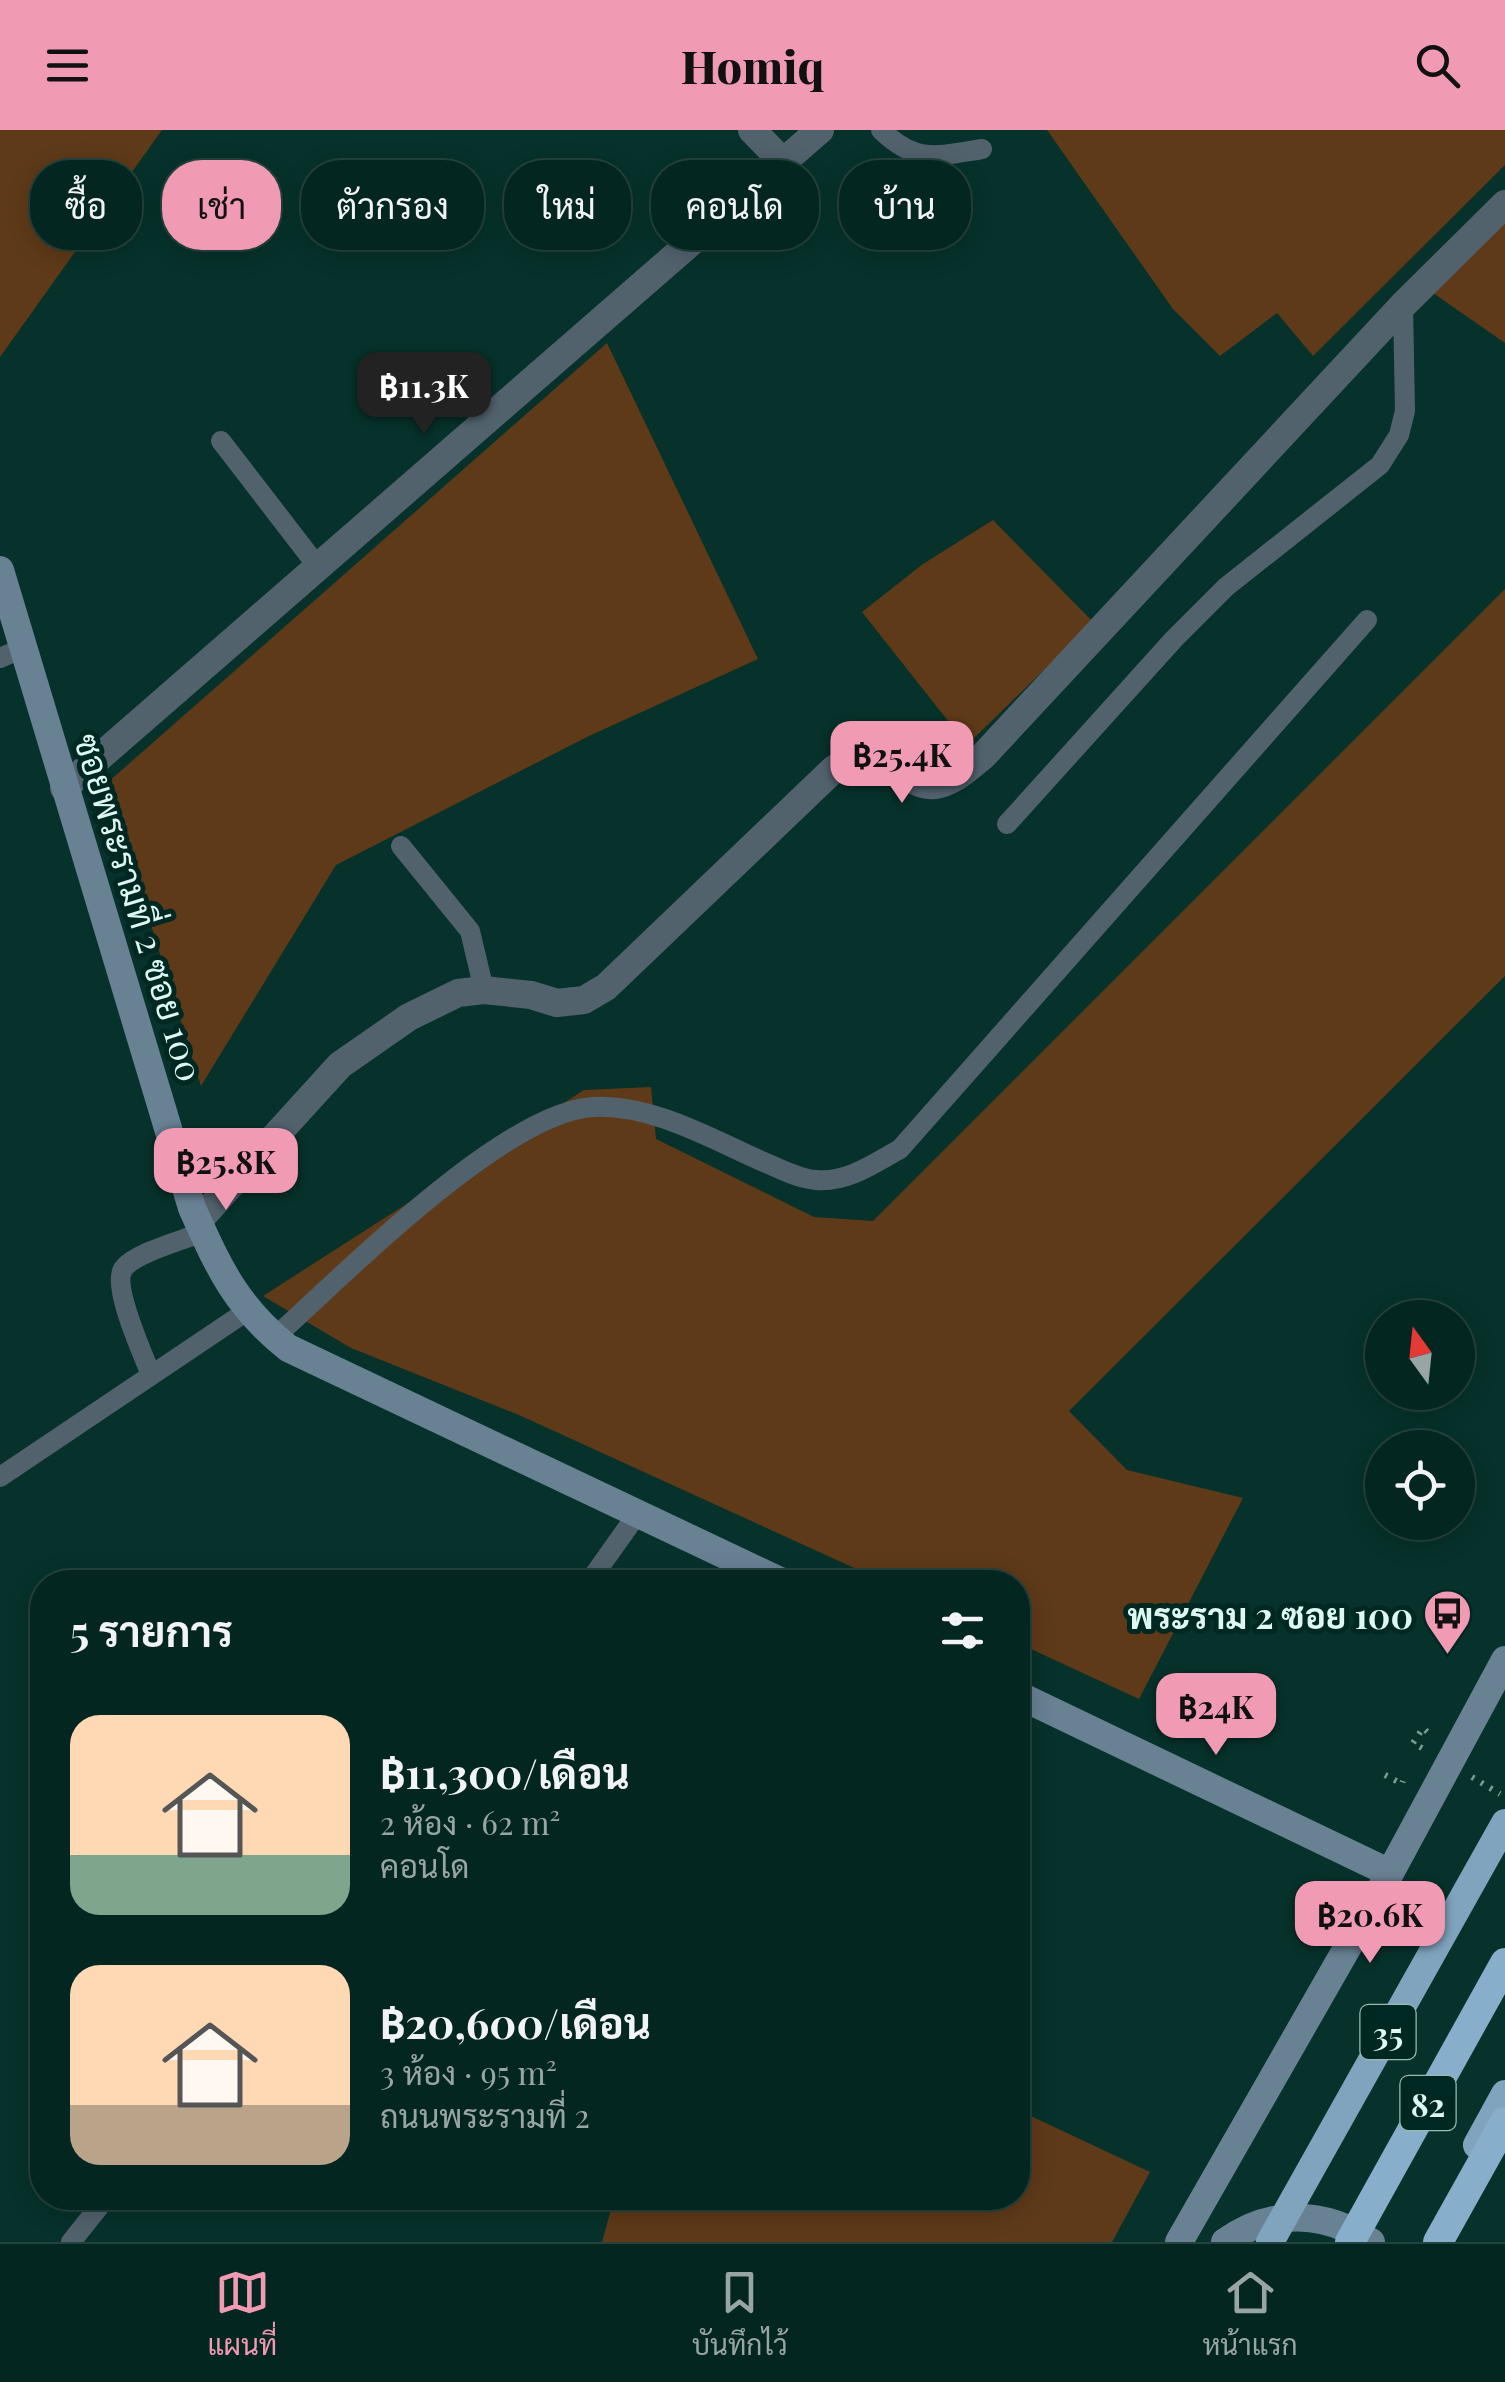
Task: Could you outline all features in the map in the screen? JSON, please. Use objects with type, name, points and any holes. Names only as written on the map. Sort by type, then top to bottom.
[{"type":"highway","name":"35","points":[[1270,2242],[1505,1823]]},
{"type":"highway","name":"82","points":[[1350,2242],[1505,1963]]},
{"type":"highway","points":[[1423,2242],[1505,2094]]},
{"type":"highway","name":"82","points":[[1438,2242],[1505,2122]]},
{"type":"main road","name":"ซอยพระรามที่ 2 ซอย 100","points":[[0,570],[12,653],[64,788],[200,1227],[225,1280],[247,1311],[288,1348],[757,1570]]},
{"type":"main road","name":"35","points":[[1179,2242],[1390,1873],[1505,1660]]},
{"type":"main road","points":[[1030,1701],[1390,1873]]},
{"type":"main road","points":[[1225,2242],[1241,2230],[1272,2218],[1304,2216],[1338,2223],[1371,2242]]},
{"type":"street","points":[[752,130],[781,160]]},
{"type":"street","points":[[785,160],[820,130]]},
{"type":"street","points":[[200,1227],[340,1065],[408,1017],[458,992],[484,990],[532,995],[558,1004],[584,1000],[606,988],[834,769],[858,756],[890,760],[916,781],[935,785],[958,776],[982,756],[1402,305],[1505,204]]},
{"type":"street","points":[[64,788],[682,250]]},
{"type":"lane","points":[[881,130],[901,149],[919,154],[982,149]]},
{"type":"lane","points":[[1008,824],[1174,639],[1226,587],[1380,465],[1400,435],[1406,411],[1402,305]]},
{"type":"lane","points":[[221,441],[318,567]]},
{"type":"lane","points":[[275,1337],[454,1178],[553,1118],[592,1107],[643,1112],[817,1180],[858,1173],[900,1148],[1367,620]]},
{"type":"lane","points":[[401,846],[470,930],[484,990]]},
{"type":"lane","points":[[151,1376],[120,1288],[122,1270],[136,1258],[200,1227]]},
{"type":"lane","points":[[0,1477],[247,1311]]},
{"type":"lane","points":[[598,1570],[638,1514]]},
{"type":"lane","points":[[71,2242],[96,2210]]},
{"type":"shaded area","points":[[0,130],[162,130],[141,160],[30,160],[30,250],[76,250],[0,357]]},
{"type":"shaded area","points":[[1047,130],[1505,130],[1505,165],[1313,356],[1277,313],[1220,356],[1173,309]]},
{"type":"shaded area","points":[[1505,223],[1505,343],[1433,293]]},
{"type":"shaded area","points":[[607,343],[758,659],[589,736],[336,865],[201,1086],[107,783]]},
{"type":"shaded area","points":[[993,520],[1093,622],[967,745],[862,612],[923,564]]},
{"type":"shaded area","points":[[1505,589],[1505,976],[1069,1411],[1127,1470],[1243,1498],[1139,1699],[1030,1649],[1030,1570],[859,1570],[519,1415],[351,1348],[263,1296],[584,1090],[651,1087],[656,1139],[814,1217],[873,1221]]},
{"type":"shaded area","points":[[1030,2116],[1150,2172],[1112,2242],[602,2242],[611,2210],[1030,2210]]},
{"type":"place","name":"พระราม 2 ซอย 100","points":[[1448,1656]]}]
